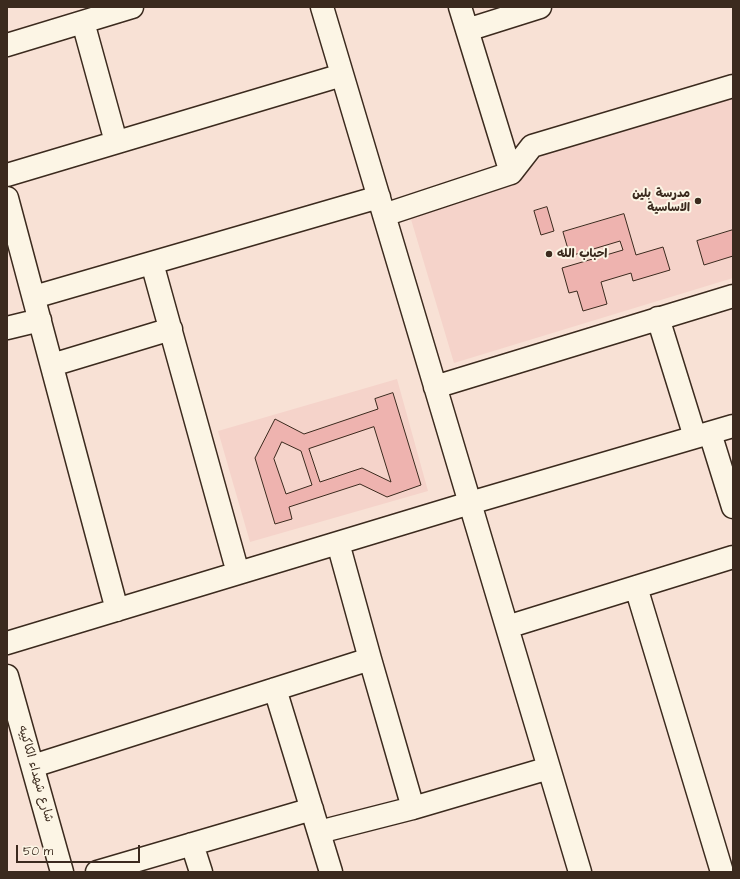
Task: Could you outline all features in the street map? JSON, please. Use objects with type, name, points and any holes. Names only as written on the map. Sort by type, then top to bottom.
[{"type":"street","points":[[7,46],[132,7]]},
{"type":"street","points":[[322,7],[580,872]]},
{"type":"street","points":[[460,7],[511,173]]},
{"type":"street","points":[[467,30],[540,7]]},
{"type":"street","points":[[83,22],[116,142]]},
{"type":"street","points":[[7,175],[342,75]]},
{"type":"street","points":[[34,297],[152,263],[511,173],[532,146],[733,86]]},
{"type":"street","points":[[7,198],[117,610]]},
{"type":"street","points":[[152,263],[238,573]]},
{"type":"street","points":[[435,387],[733,296]]},
{"type":"street","points":[[658,318],[702,435],[733,507]]},
{"type":"street","points":[[7,328],[40,320]]},
{"type":"street","points":[[52,365],[171,329]]},
{"type":"street","points":[[7,643],[470,503],[733,426]]},
{"type":"street","points":[[338,543],[413,808]]},
{"type":"street","points":[[507,627],[733,557]]},
{"type":"street","points":[[636,587],[722,872]]},
{"type":"street","points":[[33,766],[370,660]]},
{"type":"street","name":"شارع شهداء الكاكييه","points":[[7,676],[62,872]]},
{"type":"street","points":[[275,689],[331,872]]},
{"type":"street","points":[[319,832],[413,808],[549,768]]},
{"type":"street","points":[[97,872],[312,809]]},
{"type":"street","points":[[192,844],[201,872]]},
{"type":"shaded area","name":"احباب الله","points":[[733,96],[733,278],[454,363],[410,216],[515,183],[546,152]]},
{"type":"shaded area","points":[[397,379],[428,491],[250,542],[218,431]]},
{"type":"building","points":[[547,207],[554,231],[541,235],[534,211]]},
{"type":"building","points":[[624,214],[636,255],[663,247],[670,270],[633,281],[631,273],[601,282],[607,304],[583,311],[577,291],[569,293],[562,268],[623,250],[620,241],[570,256],[563,232]]},
{"type":"building","points":[[733,230],[733,256],[704,265],[697,241]]},
{"type":"building","points":[[393,393],[421,485],[387,497],[360,484],[289,507],[292,519],[275,524],[255,458],[275,419],[304,434],[378,409],[375,399]],"holes":[[[374,427],[391,482],[362,468],[320,482],[309,449]],[[282,442],[301,451],[312,485],[286,494],[274,459]]]},
{"type":"place","name":"مدرسة بلين الاساسية","points":[[698,201]]},
{"type":"place","name":"احباب الله","points":[[549,254]]}]
